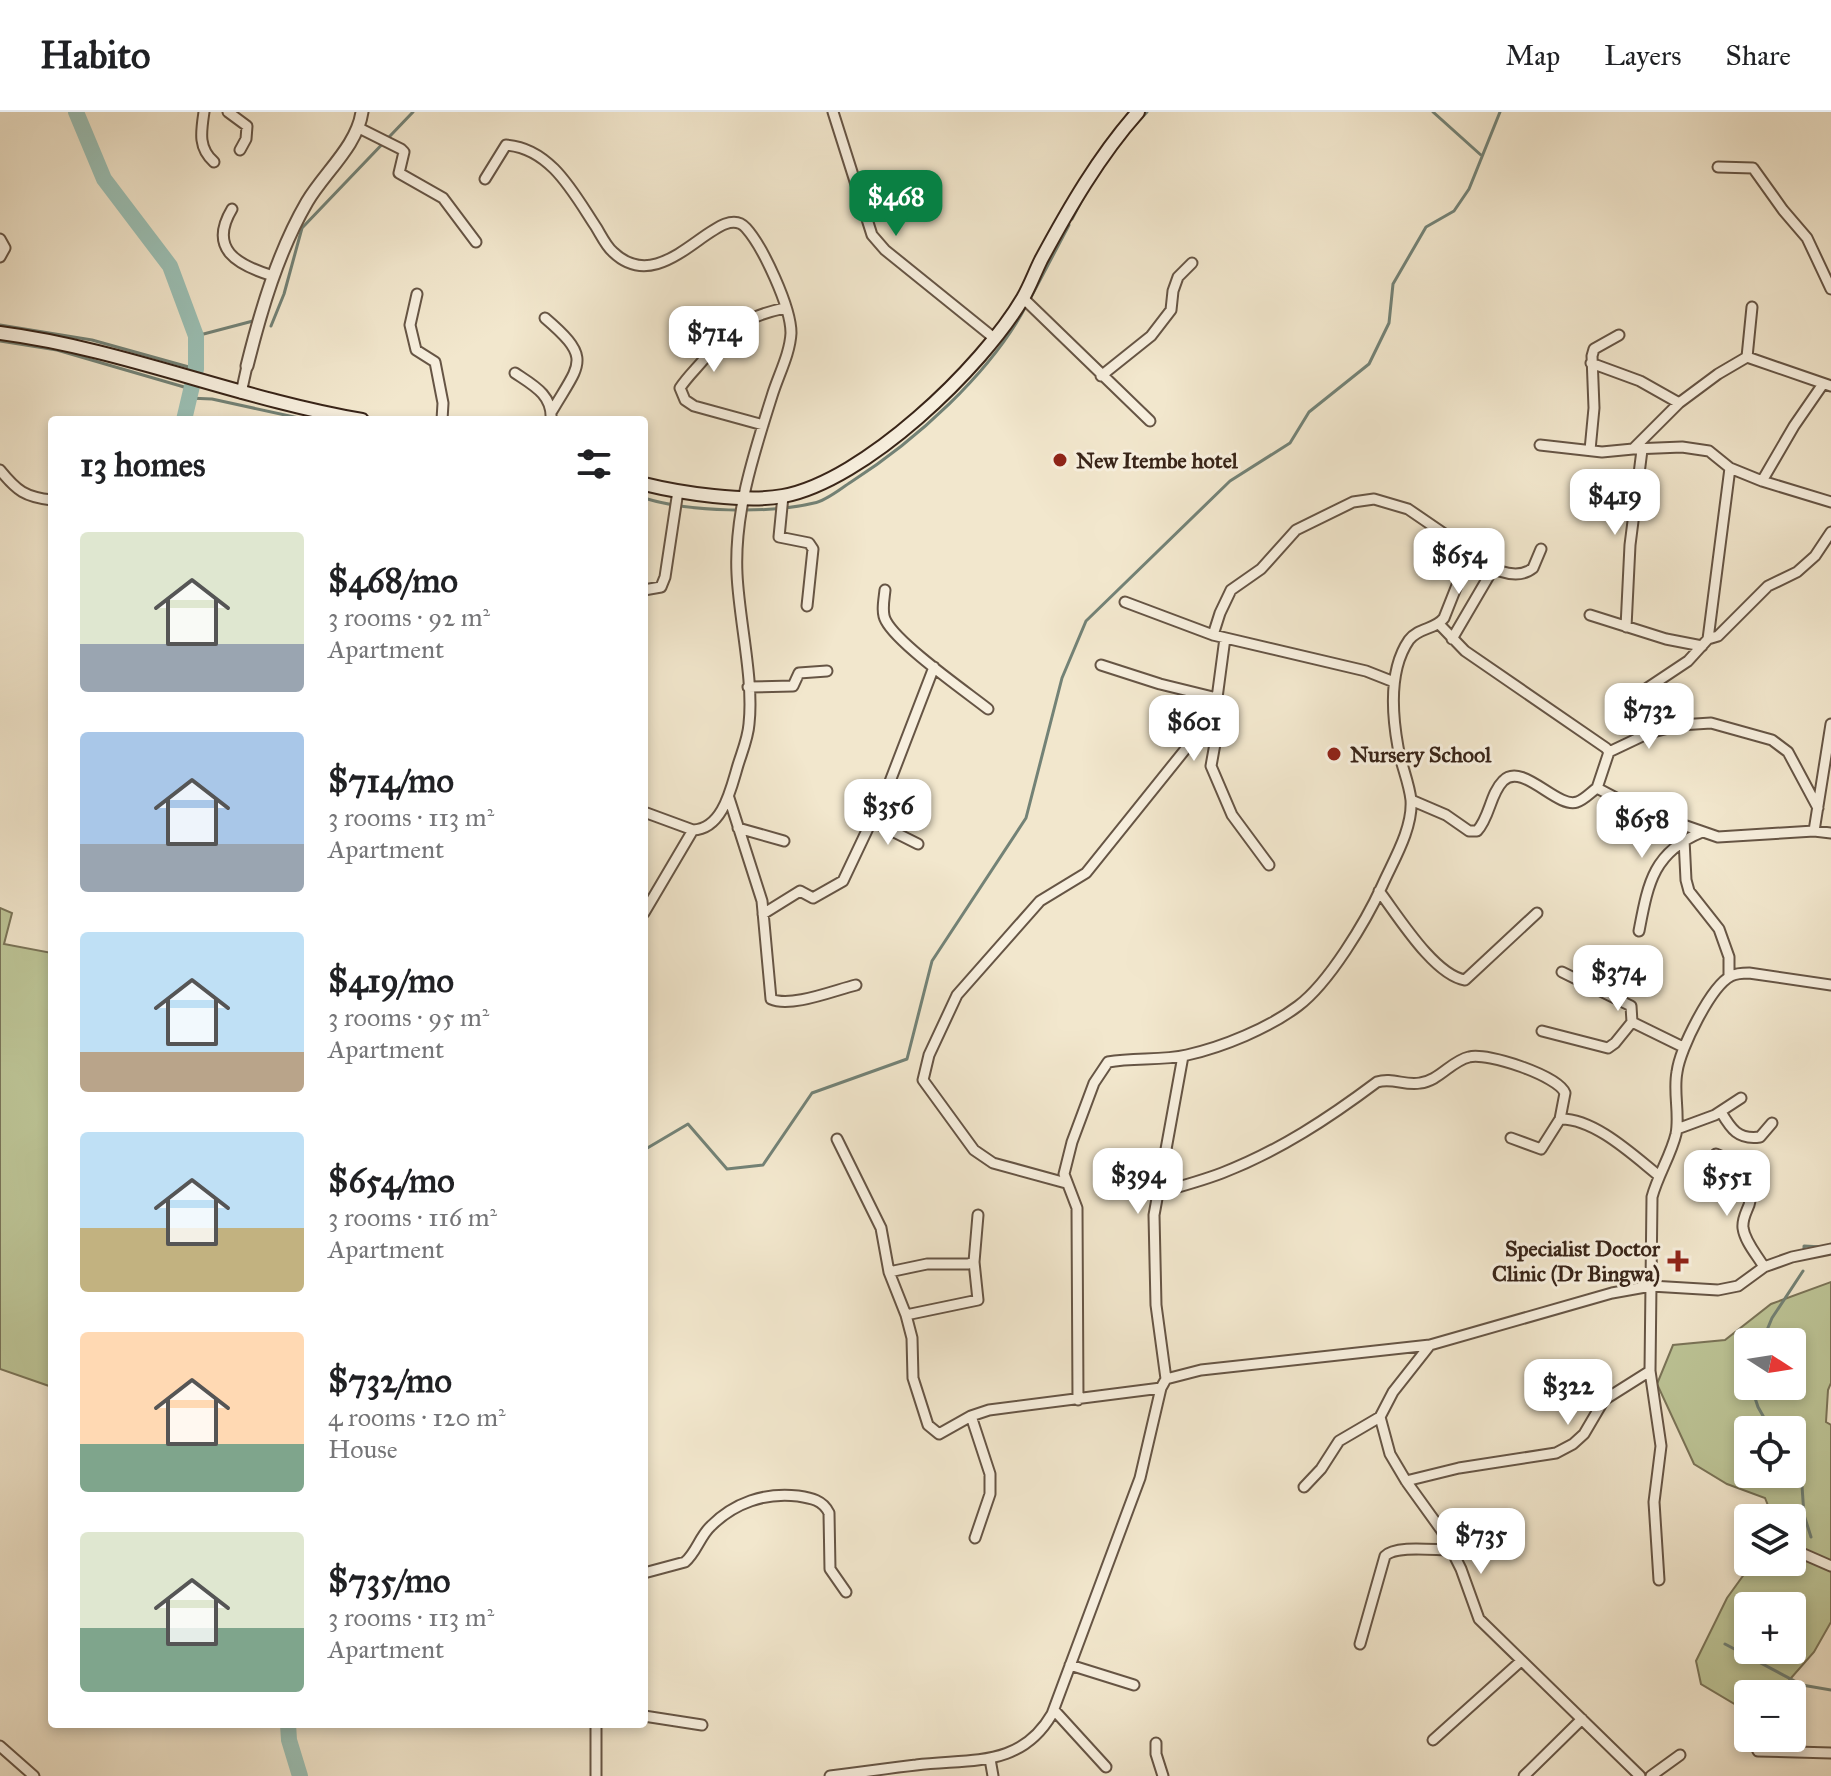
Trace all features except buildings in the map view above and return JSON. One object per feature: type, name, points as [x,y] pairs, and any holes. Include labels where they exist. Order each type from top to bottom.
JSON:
[{"type":"main road","points":[[648,485],[678,491],[783,496],[820,484],[894,437],[957,380],[994,338],[1023,298],[1083,185],[1138,112]]},
{"type":"main road","points":[[0,333],[48,339],[241,393],[344,416]]},
{"type":"street","points":[[204,112],[202,139],[205,154],[214,162]]},
{"type":"street","points":[[228,112],[247,126],[246,139],[240,150]]},
{"type":"street","points":[[241,393],[273,276],[290,235],[308,200],[359,128],[362,112]]},
{"type":"street","points":[[833,112],[872,235],[885,250],[994,338]]},
{"type":"street","points":[[359,128],[401,149],[404,157],[399,173],[443,198],[476,242]]},
{"type":"street","points":[[485,179],[506,145],[525,149],[542,158],[572,189],[612,252],[625,261],[640,265],[657,266],[730,221],[739,223],[747,229],[769,262],[791,331],[744,496],[739,529],[737,574],[749,725],[729,798],[710,823],[701,829],[693,830],[648,813]]},
{"type":"street","points":[[1718,167],[1753,168],[1807,238],[1831,289]]},
{"type":"street","points":[[232,209],[223,224],[222,238],[227,253],[258,272],[273,276]]},
{"type":"street","points":[[0,239],[5,248],[0,257]]},
{"type":"street","points":[[1101,376],[1151,336],[1171,310],[1178,277],[1192,263]]},
{"type":"street","points":[[417,294],[410,325],[416,350],[435,362],[443,403],[442,416]]},
{"type":"street","points":[[1023,298],[1150,421]]},
{"type":"street","points":[[1747,357],[1752,307]]},
{"type":"street","points":[[763,425],[694,406],[685,400],[680,388],[732,329],[760,313],[785,308]]},
{"type":"street","points":[[545,318],[565,335],[578,359],[575,374],[552,416]]},
{"type":"street","points":[[1590,450],[1594,408],[1591,363],[1594,349],[1619,335]]},
{"type":"street","points":[[1626,627],[1637,450],[1679,403],[1747,357],[1827,385],[1794,426],[1762,481]]},
{"type":"street","points":[[1591,363],[1640,381],[1679,403]]},
{"type":"street","points":[[515,373],[540,389],[552,416]]},
{"type":"street","points":[[1540,445],[1614,452],[1709,451],[1730,468],[1831,502]]},
{"type":"street","points":[[1705,643],[1730,468]]},
{"type":"street","points":[[0,470],[15,488],[32,497],[48,499]]},
{"type":"street","points":[[648,589],[661,587],[665,577],[678,491]]},
{"type":"street","points":[[783,496],[779,537],[809,543],[813,549],[807,606]]},
{"type":"street","points":[[1213,635],[1222,605],[1231,590],[1261,569],[1296,530],[1353,502],[1374,499],[1408,509],[1457,542],[1469,555],[1493,569],[1529,573],[1541,549]]},
{"type":"street","points":[[1625,703],[1688,661],[1768,586],[1797,572],[1815,556],[1831,532]]},
{"type":"street","points":[[1078,1400],[1078,1217],[1076,1200],[1064,1174],[1072,1142],[1100,1070],[1108,1062],[1183,1056],[1249,1033],[1299,1005],[1327,976],[1357,932],[1406,832],[1411,800],[1398,747],[1394,682],[1409,641],[1417,632],[1439,624],[1444,618],[1469,555]]},
{"type":"street","points":[[1452,639],[1493,569]]},
{"type":"street","points":[[885,590],[884,611],[888,625],[934,667],[988,709]]},
{"type":"street","points":[[1125,602],[1213,635],[1366,671],[1394,682]]},
{"type":"street","points":[[1590,615],[1626,627],[1705,643]]},
{"type":"street","points":[[1439,624],[1452,639],[1495,673],[1584,731],[1609,752]]},
{"type":"street","points":[[1225,638],[1217,698],[1218,727],[1211,757],[1215,779],[1232,815],[1269,865]]},
{"type":"street","points":[[1101,665],[1217,698]]},
{"type":"street","points":[[763,914],[800,891],[813,898],[843,881],[872,821],[934,667]]},
{"type":"street","points":[[748,687],[793,686],[799,673],[827,671]]},
{"type":"street","points":[[1411,800],[1446,815],[1469,831],[1477,831],[1484,823],[1503,781],[1510,777],[1522,778],[1567,802],[1576,803],[1597,788],[1609,752],[1649,733],[1690,723],[1711,723],[1772,740],[1788,752],[1818,808]]},
{"type":"street","points":[[1814,831],[1831,724]]},
{"type":"street","points":[[1066,1183],[993,1163],[974,1150],[923,1080],[929,1055],[957,995],[1003,942],[1040,901],[1086,873],[1188,746],[1218,727]]},
{"type":"street","points":[[1597,788],[1637,809],[1702,832],[1731,838],[1814,831],[1831,833]]},
{"type":"street","points":[[729,798],[760,889],[771,999],[793,1001],[856,985]]},
{"type":"street","points":[[872,821],[918,844]]},
{"type":"street","points":[[738,828],[784,841]]},
{"type":"street","points":[[648,906],[693,830]]},
{"type":"street","points":[[1639,931],[1655,870],[1684,839],[1702,832]]},
{"type":"street","points":[[1684,839],[1689,891],[1722,937],[1729,957],[1729,977]]},
{"type":"street","points":[[1379,891],[1428,953],[1448,973],[1465,980],[1537,913]]},
{"type":"street","points":[[1542,1031],[1608,1048],[1632,1022],[1634,1012],[1631,1006],[1562,972]]},
{"type":"street","points":[[1659,1580],[1654,1502],[1661,1446],[1650,1371],[1651,1218],[1658,1175],[1677,1129],[1676,1082],[1683,1047],[1709,1001],[1729,977],[1749,973],[1831,985]]},
{"type":"street","points":[[1632,1022],[1683,1047]]},
{"type":"street","points":[[830,1776],[990,1759],[1017,1750],[1035,1739],[1054,1710],[1140,1478],[1163,1384],[1156,1305],[1154,1215],[1183,1056]]},
{"type":"street","points":[[1157,1193],[1222,1173],[1287,1143],[1377,1082],[1423,1083],[1472,1056],[1507,1062],[1558,1083],[1565,1093],[1560,1119],[1541,1149],[1511,1138]]},
{"type":"street","points":[[1677,1129],[1721,1112],[1741,1098]]},
{"type":"street","points":[[1721,1112],[1731,1130],[1746,1137],[1760,1137],[1772,1123]]},
{"type":"street","points":[[1560,1119],[1587,1125],[1612,1139],[1658,1175]]},
{"type":"street","points":[[837,1139],[881,1228],[889,1272],[912,1338],[913,1378],[928,1425],[939,1434],[989,1410],[1078,1400],[1163,1384],[1201,1370],[1430,1345],[1612,1293],[1651,1286],[1718,1290],[1738,1286],[1764,1267],[1831,1249]]},
{"type":"street","points":[[1716,1154],[1735,1161],[1743,1168],[1750,1184],[1751,1201],[1742,1226],[1745,1237],[1764,1267]]},
{"type":"street","points":[[906,1315],[978,1300],[974,1262],[978,1215]]},
{"type":"street","points":[[889,1272],[927,1264],[974,1262]]},
{"type":"street","points":[[1304,1487],[1321,1469],[1339,1441],[1380,1417],[1393,1392],[1430,1345]]},
{"type":"street","points":[[1406,1481],[1459,1468],[1556,1453],[1584,1434],[1604,1400],[1650,1371]]},
{"type":"street","points":[[971,1416],[990,1474],[990,1494],[975,1538]]},
{"type":"street","points":[[1380,1417],[1390,1454],[1436,1521],[1461,1569],[1479,1619],[1635,1774]]},
{"type":"street","points":[[648,1572],[685,1562],[711,1526],[743,1503],[772,1495],[797,1496],[819,1500],[826,1507],[829,1513],[830,1569],[846,1592]]},
{"type":"street","points":[[1360,1644],[1385,1556],[1390,1550],[1450,1550]]},
{"type":"street","points":[[1806,1555],[1831,1566]]},
{"type":"street","points":[[1433,1740],[1521,1661]]},
{"type":"street","points":[[1070,1665],[1134,1685]]},
{"type":"street","points":[[1054,1710],[1106,1767]]},
{"type":"street","points":[[648,1717],[702,1725]]},
{"type":"street","points":[[1524,1776],[1582,1719]]},
{"type":"street","points":[[596,1728],[596,1776]]},
{"type":"street","points":[[1156,1743],[1163,1776]]},
{"type":"street","points":[[0,1746],[34,1776]]},
{"type":"street","points":[[1794,1752],[1831,1753]]},
{"type":"street","points":[[1651,1776],[1680,1755]]},
{"type":"street","points":[[990,1759],[993,1776]]},
{"type":"street","points":[[945,1762],[946,1776]]},
{"type":"green space","points":[[0,908],[12,913],[4,944],[48,952],[48,1386],[0,1369]]},
{"type":"green space","points":[[1831,1282],[1831,1383],[1826,1422],[1831,1425],[1831,1622],[1806,1661],[1806,1592],[1734,1592],[1734,1664],[1803,1664],[1789,1680],[1734,1680],[1734,1704],[1701,1684],[1696,1661],[1727,1598],[1743,1576],[1806,1576],[1806,1504],[1767,1504],[1765,1498],[1738,1488],[1806,1488],[1806,1416],[1734,1416],[1734,1487],[1694,1464],[1657,1384],[1673,1345],[1725,1340],[1734,1333],[1734,1400],[1806,1400],[1806,1328],[1740,1328],[1771,1304]]},
{"type":"waterway","points":[[76,112],[104,179],[170,266],[196,336],[196,369],[185,416]]},
{"type":"waterway","points":[[271,326],[284,294],[302,228],[413,112]]},
{"type":"waterway","points":[[1134,126],[1147,112]]},
{"type":"waterway","points":[[1433,112],[1482,156]]},
{"type":"waterway","points":[[648,1148],[688,1124],[727,1169],[763,1165],[812,1093],[907,1059],[932,961],[1026,818],[1062,678],[1086,621],[1230,481],[1290,443],[1309,412],[1369,364],[1389,323],[1393,284],[1426,227],[1454,211],[1469,189],[1500,112]]},
{"type":"waterway","points":[[1072,219],[1083,198]]},
{"type":"waterway","points":[[1030,299],[1069,225]]},
{"type":"waterway","points":[[648,499],[729,510],[796,507],[823,500],[900,447],[949,404],[992,356],[1026,306]]},
{"type":"waterway","points":[[196,336],[253,321]]},
{"type":"waterway","points":[[0,325],[92,340],[196,369]]},
{"type":"waterway","points":[[0,341],[57,350],[191,389]]},
{"type":"waterway","points":[[188,398],[212,399],[290,416]]},
{"type":"waterway","points":[[1804,1252],[1804,1246],[1823,1247]]},
{"type":"waterway","points":[[1768,1328],[1803,1271]]},
{"type":"waterway","points":[[1756,1400],[1763,1416]]},
{"type":"waterway","points":[[1802,1488],[1804,1515],[1811,1537]]},
{"type":"waterway","points":[[1725,1644],[1802,1685],[1831,1690]]},
{"type":"waterway","points":[[288,1728],[300,1776]]},
{"type":"place","name":"New Itembe hotel","points":[[1060,460]]},
{"type":"place","name":"Nursery School","points":[[1334,754]]},
{"type":"place","name":"Specialist Doctor Clinic (Dr Bingwa)","points":[[1678,1261]]}]
